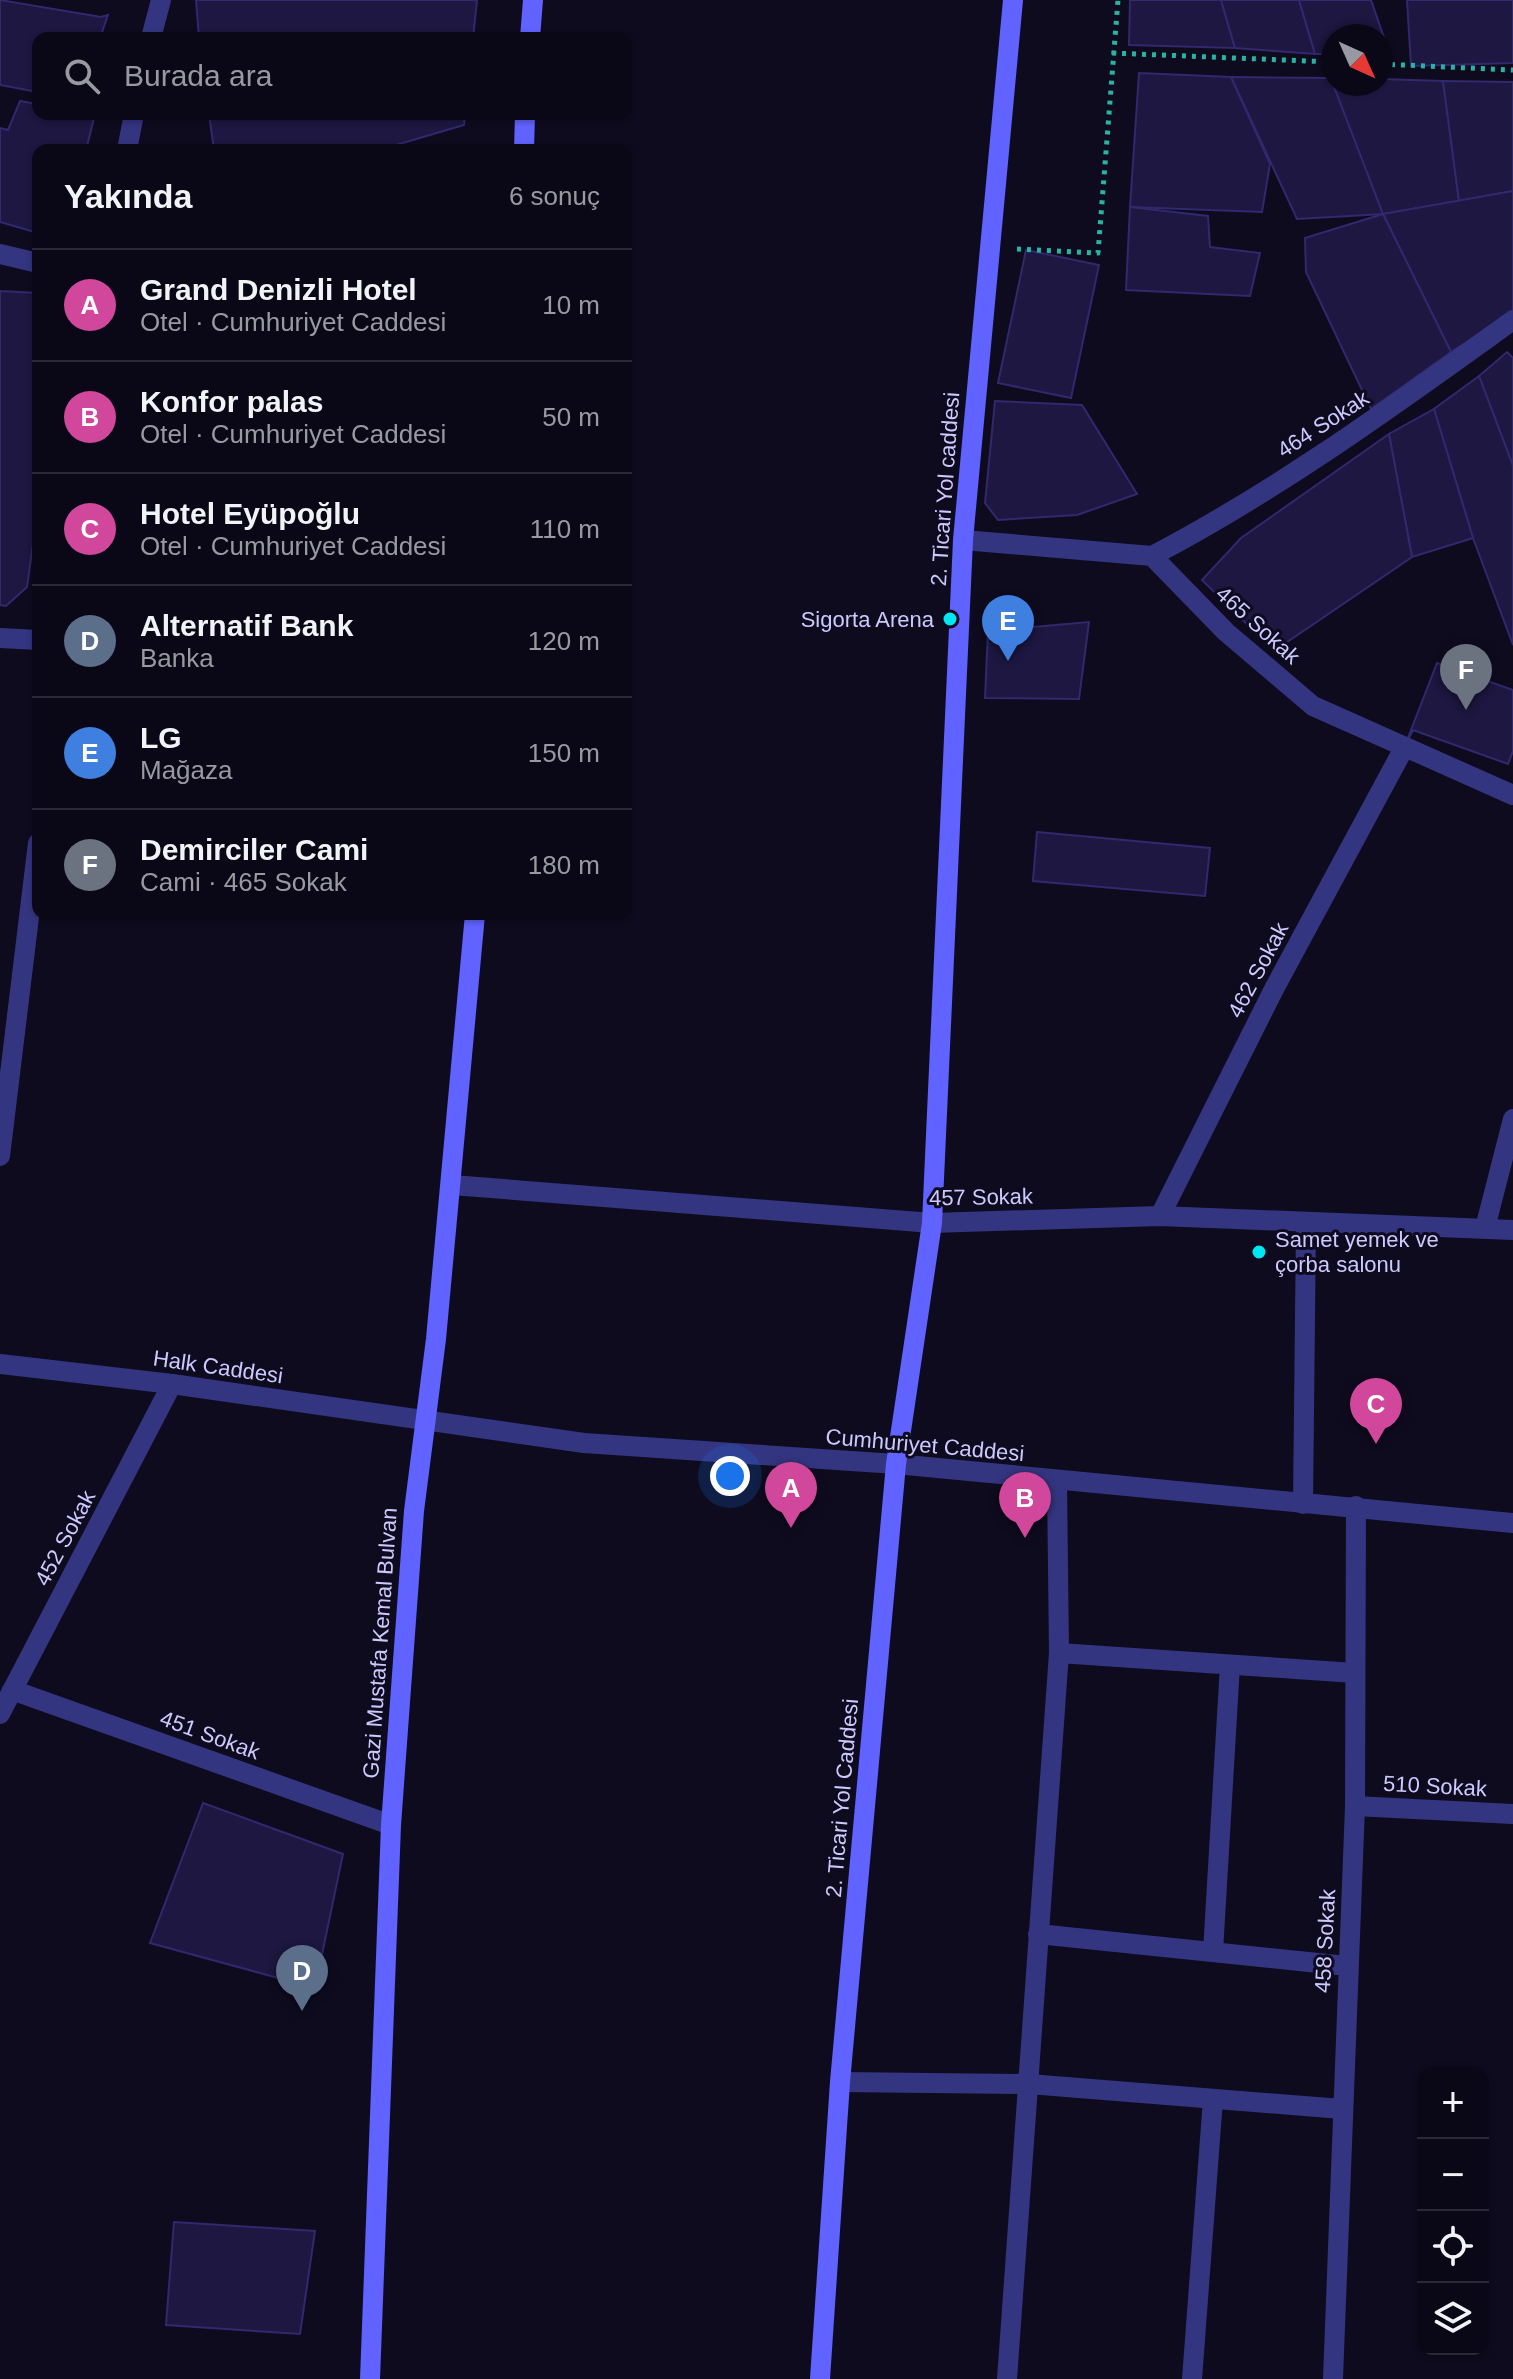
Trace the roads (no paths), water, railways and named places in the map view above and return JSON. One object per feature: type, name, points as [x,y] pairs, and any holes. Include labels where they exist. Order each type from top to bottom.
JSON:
[{"type":"main road","points":[[530,32],[533,0]]},
{"type":"main road","name":"2. Ticari Yol caddesi","points":[[932,1223],[963,540],[1013,0]]},
{"type":"main road","points":[[524,144],[525,120]]},
{"type":"main road","name":"Gazi Mustafa Kemal Bulvan","points":[[370,2379],[391,1825],[414,1511],[428,1421],[474,920]]},
{"type":"main road","name":"2. Ticari Yol Caddesi","points":[[820,2379],[840,2082],[896,1464],[932,1223]]},
{"type":"street","points":[[153,32],[161,0]]},
{"type":"street","points":[[128,144],[133,120]]},
{"type":"street","points":[[0,254],[32,262]]},
{"type":"street","name":"464 Sokak","points":[[1152,556],[1198,532],[1353,435],[1513,320]]},
{"type":"street","points":[[963,540],[1152,556]]},
{"type":"street","name":"465 Sokak","points":[[1152,556],[1226,632],[1313,706],[1513,795]]},
{"type":"street","points":[[0,638],[32,640]]},
{"type":"street","name":"462 Sokak","points":[[1160,1216],[1274,989],[1404,748]]},
{"type":"street","points":[[0,1156],[32,892]]},
{"type":"street","points":[[1485,1228],[1513,1119]]},
{"type":"street","name":"457 Sokak","points":[[452,1185],[932,1223],[1160,1216],[1513,1230]]},
{"type":"street","points":[[1303,1504],[1306,1223]]},
{"type":"street","name":"Halk Caddesi","points":[[0,1364],[172,1384],[428,1421]]},
{"type":"street","name":"452 Sokak","points":[[0,1714],[172,1384]]},
{"type":"street","name":"Cumhuriyet Caddesi","points":[[428,1421],[584,1443],[896,1464],[1057,1482],[1356,1506],[1513,1523]]},
{"type":"street","points":[[1007,2379],[1059,1653],[1057,1482]]},
{"type":"street","name":"458 Sokak","points":[[1333,2379],[1355,1806],[1356,1506]]},
{"type":"street","points":[[1059,1653],[1355,1673]]},
{"type":"street","points":[[1213,1952],[1230,1665]]},
{"type":"street","name":"451 Sokak","points":[[12,1690],[391,1825]]},
{"type":"street","name":"510 Sokak","points":[[1355,1806],[1513,1814]]},
{"type":"street","points":[[1038,1934],[1347,1966]]},
{"type":"street","points":[[840,2082],[1029,2084],[1342,2109]]},
{"type":"street","points":[[1192,2379],[1213,2099]]},
{"type":"place","name":"Sigorta Arena","points":[[950,619]]},
{"type":"place","name":"LG","points":[[1008,661]]},
{"type":"place","name":"Demirciler Cami","points":[[1466,710]]},
{"type":"place","name":"Samet yemek ve çorba salonu","points":[[1259,1252]]},
{"type":"place","name":"Hotel Eyüpoğlu","points":[[1376,1444]]},
{"type":"place","name":"Grand Denizli Hotel","points":[[791,1528]]},
{"type":"place","name":"Konfor palas","points":[[1025,1538]]},
{"type":"place","name":"Alternatif Bank","points":[[302,2011]]}]
